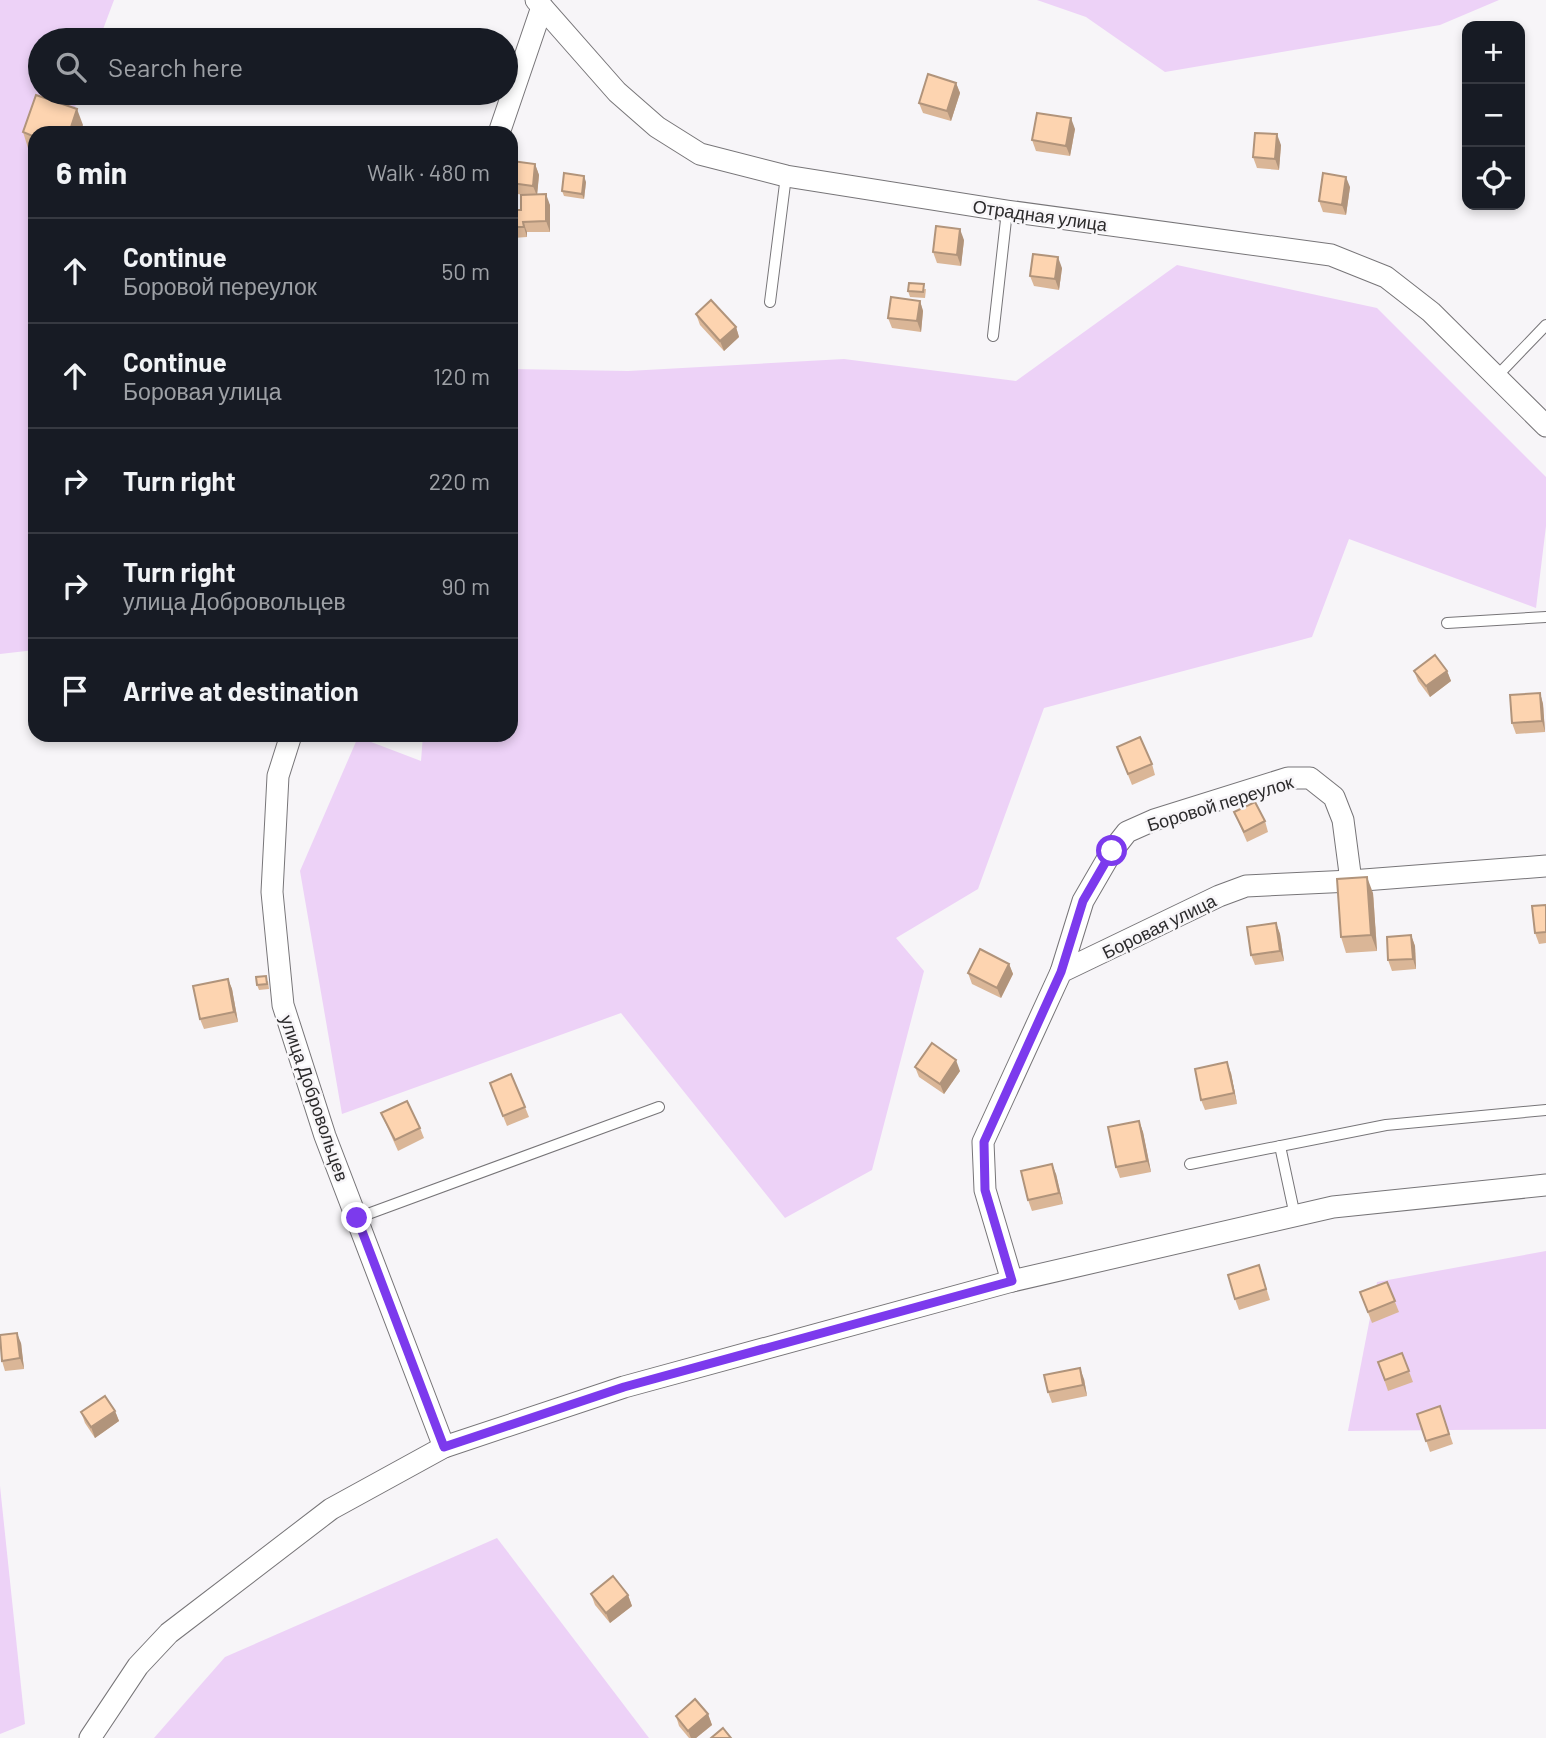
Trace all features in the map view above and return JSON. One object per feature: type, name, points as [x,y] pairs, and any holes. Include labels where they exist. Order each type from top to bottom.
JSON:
[{"type":"street","points":[[518,72],[539,4]]},
{"type":"street","name":"Отрадная улица","points":[[539,4],[617,92],[657,127],[701,154],[786,176],[1007,211],[1331,255],[1385,277],[1431,312],[1546,426]]},
{"type":"street","points":[[501,126],[508,105]]},
{"type":"street","name":"улица Добровольцев","points":[[289,742],[278,776],[272,892],[283,1005],[325,1136],[444,1447]]},
{"type":"street","name":"Боровой переулок","points":[[1061,972],[1083,901],[1112,851],[1127,832],[1178,812],[1289,778],[1310,778],[1334,797],[1343,820],[1351,881]]},
{"type":"street","name":"Боровая улица","points":[[1061,972],[1219,896],[1246,886],[1546,866]]},
{"type":"street","points":[[1012,1281],[985,1190],[984,1142],[1061,972]]},
{"type":"street","points":[[90,1738],[138,1666],[169,1633],[331,1509],[444,1447],[624,1387],[1012,1281],[1333,1207],[1546,1185]]},
{"type":"lane","points":[[770,302],[786,176]]},
{"type":"lane","points":[[993,336],[1007,211]]},
{"type":"lane","points":[[1497,376],[1546,325]]},
{"type":"lane","points":[[1447,623],[1546,617]]},
{"type":"lane","points":[[357,1218],[659,1107]]},
{"type":"lane","points":[[1190,1164],[1386,1125],[1546,1110]]},
{"type":"lane","points":[[1280,1146],[1295,1216]]},
{"type":"shaded area","points":[[0,0],[114,0],[104,28],[28,28],[28,105],[76,105],[68,126],[28,126],[28,651],[0,654]]},
{"type":"shaded area","points":[[1037,0],[1499,0],[1440,25],[1165,72],[1086,17]]},
{"type":"shaded area","points":[[1177,265],[1377,308],[1546,477],[1546,526],[1536,608],[1349,539],[1312,637],[1044,708],[978,889],[896,938],[924,971],[872,1170],[785,1218],[621,1013],[342,1114],[300,871],[356,742],[371,742],[421,761],[422,742],[518,742],[518,369],[628,371],[844,359],[1016,381]]},
{"type":"shaded area","points":[[1546,1251],[1546,1429],[1348,1431],[1377,1282]]},
{"type":"shaded area","points":[[0,1486],[25,1724],[0,1734]]},
{"type":"shaded area","points":[[497,1538],[649,1738],[154,1738],[225,1657]]},
{"type":"building","points":[[928,74],[956,83],[947,111],[919,103]]},
{"type":"building","points":[[32,105],[65,105],[77,109],[71,126],[28,126],[28,134],[23,132]]},
{"type":"building","points":[[1037,113],[1071,118],[1066,146],[1032,140]]},
{"type":"building","points":[[1255,133],[1277,134],[1275,159],[1253,157]]},
{"type":"building","points":[[518,162],[535,164],[533,186],[518,184]]},
{"type":"building","points":[[564,173],[584,176],[582,194],[562,191]]},
{"type":"building","points":[[1323,173],[1346,177],[1342,205],[1319,201]]},
{"type":"building","points":[[546,194],[546,221],[523,222],[524,227],[518,227],[521,195]]},
{"type":"building","points":[[936,226],[960,229],[957,255],[933,252]]},
{"type":"building","points":[[1033,254],[1058,257],[1055,279],[1030,276]]},
{"type":"building","points":[[909,283],[924,284],[923,292],[908,291]]},
{"type":"building","points":[[891,297],[920,301],[917,321],[888,318]]},
{"type":"building","points":[[711,300],[736,327],[720,341],[696,314]]},
{"type":"building","points":[[1435,655],[1447,671],[1426,686],[1414,671]]},
{"type":"building","points":[[1540,693],[1542,721],[1512,723],[1510,695]]},
{"type":"building","points":[[1140,737],[1152,764],[1128,774],[1117,747]]},
{"type":"building","points":[[1255,802],[1265,821],[1244,832],[1234,812]]},
{"type":"building","points":[[1367,877],[1371,935],[1341,937],[1337,879]]},
{"type":"building","points":[[1546,905],[1546,932],[1535,933],[1532,906]]},
{"type":"building","points":[[1276,923],[1280,951],[1251,955],[1247,927]]},
{"type":"building","points":[[1411,935],[1413,959],[1388,960],[1387,937]]},
{"type":"building","points":[[980,949],[1009,964],[997,988],[968,973]]},
{"type":"building","points":[[266,976],[267,984],[257,985],[256,977]]},
{"type":"building","points":[[228,979],[234,1012],[200,1019],[193,986]]},
{"type":"building","points":[[932,1043],[956,1060],[940,1084],[915,1067]]},
{"type":"building","points":[[1227,1062],[1234,1093],[1201,1100],[1195,1069]]},
{"type":"building","points":[[511,1074],[525,1107],[503,1116],[490,1083]]},
{"type":"building","points":[[407,1101],[420,1128],[395,1140],[381,1113]]},
{"type":"building","points":[[1139,1121],[1147,1161],[1116,1167],[1108,1127]]},
{"type":"building","points":[[1052,1164],[1059,1193],[1028,1200],[1021,1171]]},
{"type":"building","points":[[1259,1265],[1266,1289],[1235,1299],[1228,1275]]},
{"type":"building","points":[[1387,1282],[1395,1301],[1368,1312],[1360,1292]]},
{"type":"building","points":[[17,1333],[20,1358],[2,1361],[0,1335]]},
{"type":"building","points":[[1402,1353],[1409,1371],[1385,1380],[1378,1362]]},
{"type":"building","points":[[1080,1368],[1083,1385],[1048,1392],[1044,1375]]},
{"type":"building","points":[[105,1396],[115,1411],[91,1427],[81,1412]]},
{"type":"building","points":[[1440,1406],[1449,1434],[1426,1441],[1417,1414]]},
{"type":"building","points":[[613,1576],[628,1595],[606,1613],[591,1594]]},
{"type":"building","points":[[695,1699],[708,1714],[688,1731],[676,1716]]},
{"type":"building","points":[[723,1728],[731,1738],[711,1738]]},
{"type":"route","points":[[357,1218],[444,1447],[624,1387],[1012,1281],[985,1190],[984,1142],[1061,972],[1083,901],[1112,851]]}]
